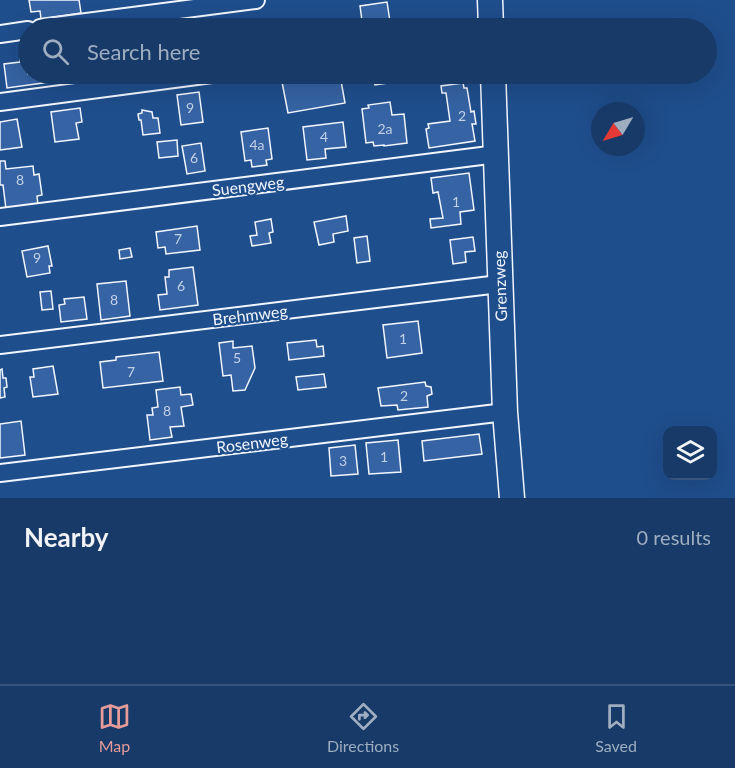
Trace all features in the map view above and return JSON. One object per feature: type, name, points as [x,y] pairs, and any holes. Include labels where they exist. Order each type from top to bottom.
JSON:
[{"type":"street","points":[[117,18],[256,0]]},
{"type":"street","points":[[490,0],[491,18]]},
{"type":"street","points":[[0,34],[18,31]]},
{"type":"street","points":[[0,102],[136,84]]},
{"type":"street","name":"Grenzweg","points":[[494,84],[499,284],[512,498]]},
{"type":"street","name":"Suengweg","points":[[0,217],[497,154]]},
{"type":"street","name":"Brehmweg","points":[[0,345],[499,284]]},
{"type":"street","name":"Rosenweg","points":[[0,473],[505,412]]},
{"type":"building","points":[[29,0],[79,0],[81,13],[41,18],[40,11],[31,12]]},
{"type":"building","points":[[387,2],[389,18],[362,18],[360,6]]},
{"type":"building","points":[[18,62],[18,84],[36,84],[7,88],[4,64]]},
{"type":"building","points":[[282,84],[342,84],[345,103],[288,113]]},
{"type":"building","points":[[463,84],[464,88],[467,88],[471,112],[474,111],[476,124],[472,124],[475,141],[429,148],[426,129],[429,128],[428,124],[450,121],[446,93],[442,93],[441,86]]},
{"type":"building","points":[[199,92],[203,122],[181,125],[177,95]]},
{"type":"building","points":[[390,102],[392,115],[404,114],[407,143],[374,146],[373,142],[366,143],[362,109],[369,108],[368,105]]},
{"type":"building","points":[[80,108],[82,122],[76,123],[79,139],[55,142],[51,112]]},
{"type":"building","points":[[142,110],[152,112],[153,118],[158,118],[160,133],[143,135],[138,114],[142,113]]},
{"type":"building","points":[[17,119],[22,147],[0,150],[0,122]]},
{"type":"building","points":[[343,122],[346,147],[325,149],[326,158],[307,160],[303,127]]},
{"type":"building","points":[[268,128],[272,159],[266,160],[267,165],[252,167],[251,160],[245,161],[241,132]]},
{"type":"building","points":[[177,140],[178,156],[159,158],[157,142]]},
{"type":"building","points":[[201,143],[205,171],[187,174],[182,146]]},
{"type":"building","points":[[0,161],[5,161],[6,169],[33,166],[34,175],[39,174],[42,195],[37,196],[38,205],[6,209],[3,185],[0,185]]},
{"type":"building","points":[[469,173],[474,210],[460,212],[461,224],[431,228],[430,219],[443,218],[438,192],[433,193],[431,178]]},
{"type":"building","points":[[346,216],[348,231],[333,234],[334,242],[319,245],[314,222]]},
{"type":"building","points":[[271,219],[273,232],[269,233],[271,243],[252,246],[250,236],[257,235],[255,222]]},
{"type":"building","points":[[197,226],[200,250],[166,254],[165,247],[158,248],[156,232]]},
{"type":"building","points":[[367,236],[370,261],[357,263],[354,238]]},
{"type":"building","points":[[473,237],[475,251],[465,252],[466,262],[453,264],[450,240]]},
{"type":"building","points":[[48,246],[52,266],[49,266],[50,273],[27,277],[22,251]]},
{"type":"building","points":[[130,248],[132,257],[120,259],[119,250]]},
{"type":"building","points":[[193,267],[198,305],[160,310],[158,295],[167,294],[165,277],[169,277],[169,270]]},
{"type":"building","points":[[126,281],[130,316],[101,320],[97,284]]},
{"type":"building","points":[[51,291],[53,309],[42,310],[40,292]]},
{"type":"building","points":[[84,297],[87,319],[61,322],[59,305],[65,304],[64,299]]},
{"type":"building","points":[[418,321],[422,353],[387,358],[383,325]]},
{"type":"building","points":[[316,340],[317,347],[323,346],[324,356],[289,360],[287,343]]},
{"type":"building","points":[[233,341],[233,348],[252,346],[255,368],[245,390],[233,391],[231,375],[223,376],[219,343]]},
{"type":"building","points":[[159,352],[163,381],[103,388],[100,362],[116,360],[116,357]]},
{"type":"building","points":[[53,366],[58,394],[33,397],[30,377],[34,377],[33,369]]},
{"type":"building","points":[[2,369],[7,387],[4,388],[5,397],[0,398],[0,370]]},
{"type":"building","points":[[324,374],[326,387],[298,390],[296,377]]},
{"type":"building","points":[[425,382],[426,386],[431,387],[432,394],[427,396],[428,407],[398,410],[397,405],[381,406],[378,388]]},
{"type":"building","points":[[180,387],[181,395],[191,394],[193,405],[181,407],[184,426],[170,427],[172,437],[150,440],[147,415],[153,415],[152,408],[158,407],[156,390]]},
{"type":"building","points":[[21,421],[25,455],[0,458],[0,424]]},
{"type":"building","points":[[479,434],[482,454],[424,461],[422,441]]},
{"type":"building","points":[[398,440],[401,472],[369,474],[366,443]]},
{"type":"building","points":[[355,445],[358,474],[331,476],[329,448]]}]
